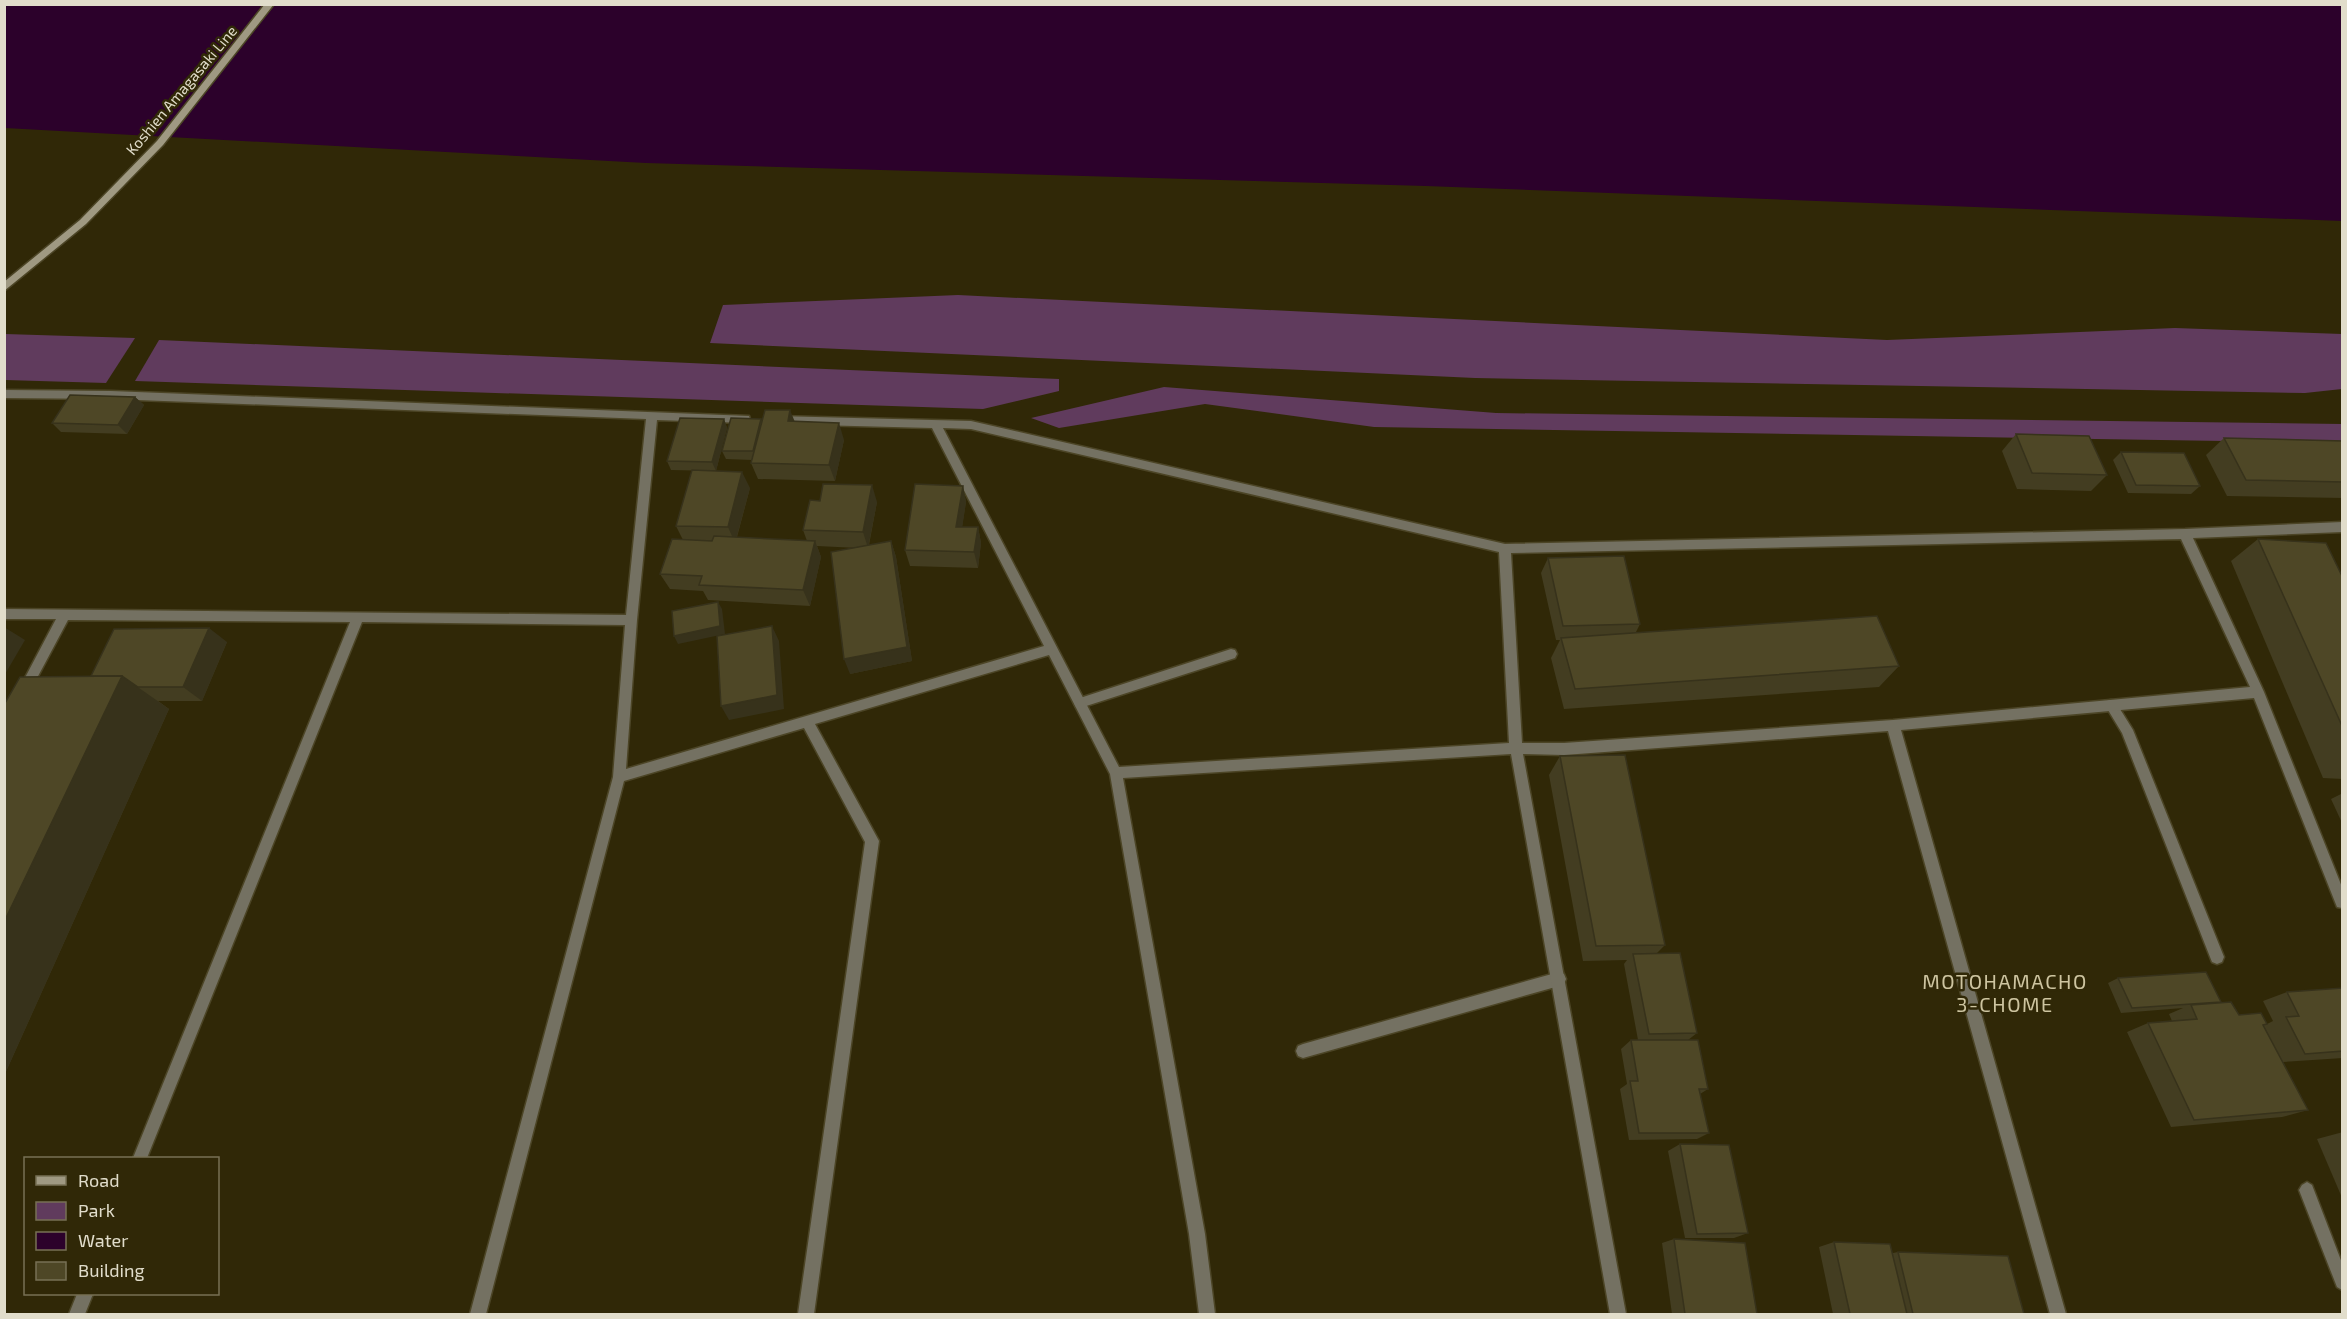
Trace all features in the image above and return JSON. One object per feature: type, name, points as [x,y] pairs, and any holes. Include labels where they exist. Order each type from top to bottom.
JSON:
[{"type":"main road","name":"Koshien Amagasaki Line","points":[[4,288],[83,222],[160,143],[270,4]]},
{"type":"street","points":[[4,394],[111,395],[758,419]]},
{"type":"street","points":[[478,1314],[619,777],[631,620],[652,416]]},
{"type":"street","points":[[770,419],[971,425],[1505,549],[2185,534],[2343,527]]},
{"type":"street","points":[[935,424],[1116,773],[1197,1234],[1207,1314]]},
{"type":"street","points":[[2185,534],[2258,692],[2343,902]]},
{"type":"street","points":[[1505,549],[1516,748],[1618,1314]]},
{"type":"street","points":[[4,614],[631,620]]},
{"type":"street","points":[[15,707],[64,615]]},
{"type":"street","points":[[140,1157],[358,617]]},
{"type":"street","points":[[619,777],[1052,649]]},
{"type":"street","points":[[1080,703],[1231,654]]},
{"type":"street","points":[[1116,773],[1516,748],[1564,749],[1893,725],[2258,692]]},
{"type":"street","points":[[2111,705],[2127,730],[2217,957]]},
{"type":"street","points":[[806,1314],[872,841],[807,721]]},
{"type":"street","points":[[1893,725],[2058,1314]]},
{"type":"street","points":[[1303,1051],[1559,979]]},
{"type":"street","points":[[2307,1190],[2343,1282]]},
{"type":"street","points":[[77,1314],[85,1295]]},
{"type":"green space","points":[[958,295],[1887,340],[2175,328],[2342,334],[2342,389],[2305,393],[1475,378],[710,343],[723,305]]},
{"type":"green space","points":[[5,334],[135,338],[106,383],[5,380]]},
{"type":"green space","points":[[159,340],[1059,379],[1059,391],[983,409],[135,381]]},
{"type":"green space","points":[[1164,387],[1496,413],[2342,424],[2342,443],[1374,427],[1205,404],[1059,428],[1031,418]]},
{"type":"water","points":[[4,5],[2342,5],[2342,221],[1426,186],[646,163],[5,128]]},
{"type":"building","points":[[70,395],[135,397],[118,425],[52,423]]},
{"type":"building","points":[[765,410],[790,410],[788,421],[839,423],[829,465],[751,463]]},
{"type":"building","points":[[680,418],[724,419],[712,462],[667,461]]},
{"type":"building","points":[[731,418],[761,419],[753,451],[722,451]]},
{"type":"building","points":[[2016,434],[2089,436],[2107,475],[2032,473]]},
{"type":"building","points":[[2224,438],[2343,441],[2343,482],[2246,480]]},
{"type":"building","points":[[2121,452],[2184,453],[2200,486],[2136,485]]},
{"type":"building","points":[[692,470],[742,472],[728,527],[676,526]]},
{"type":"building","points":[[823,484],[872,485],[863,532],[803,530],[810,500],[820,501]]},
{"type":"building","points":[[915,484],[963,486],[956,527],[978,527],[974,552],[905,550]]},
{"type":"building","points":[[714,536],[815,541],[803,590],[699,585],[702,576],[660,574],[672,539],[712,541]]},
{"type":"building","points":[[2258,539],[2326,543],[2343,578],[2343,728]]},
{"type":"building","points":[[891,541],[907,647],[844,659],[831,552]]},
{"type":"building","points":[[1624,556],[1640,624],[1563,626],[1548,558]]},
{"type":"building","points":[[718,602],[720,626],[674,636],[672,611]]},
{"type":"building","points":[[1877,616],[1899,666],[1575,689],[1561,638]]},
{"type":"building","points":[[772,626],[777,695],[721,706],[717,636]]},
{"type":"building","points":[[209,628],[183,687],[138,687],[122,676],[91,676],[114,629]]},
{"type":"building","points":[[122,676],[4,922],[4,705],[20,677]]},
{"type":"building","points":[[1625,755],[1665,945],[1596,946],[1560,756]]},
{"type":"building","points":[[1680,953],[1697,1033],[1649,1034],[1633,954]]},
{"type":"building","points":[[2206,972],[2221,1002],[2132,1008],[2118,978]]},
{"type":"building","points":[[2343,988],[2343,1051],[2305,1054],[2286,1017],[2299,1016],[2287,992]]},
{"type":"building","points":[[2231,1002],[2239,1015],[2261,1013],[2267,1024],[2263,1025],[2308,1110],[2194,1120],[2148,1023],[2197,1019],[2191,1005]]},
{"type":"building","points":[[1631,1040],[1698,1040],[1708,1089],[1699,1089],[1709,1133],[1639,1133],[1630,1081],[1638,1081]]},
{"type":"building","points":[[1680,1144],[1729,1145],[1748,1233],[1697,1234]]},
{"type":"building","points":[[1674,1239],[1745,1243],[1757,1314],[1685,1314]]},
{"type":"building","points":[[1834,1242],[1890,1244],[1907,1314],[1850,1314]]},
{"type":"building","points":[[1898,1252],[2008,1256],[2024,1314],[1913,1314]]},
{"type":"district","name":"MOTOHAMACHO 3-CHOME","points":[[2005,992]]}]
